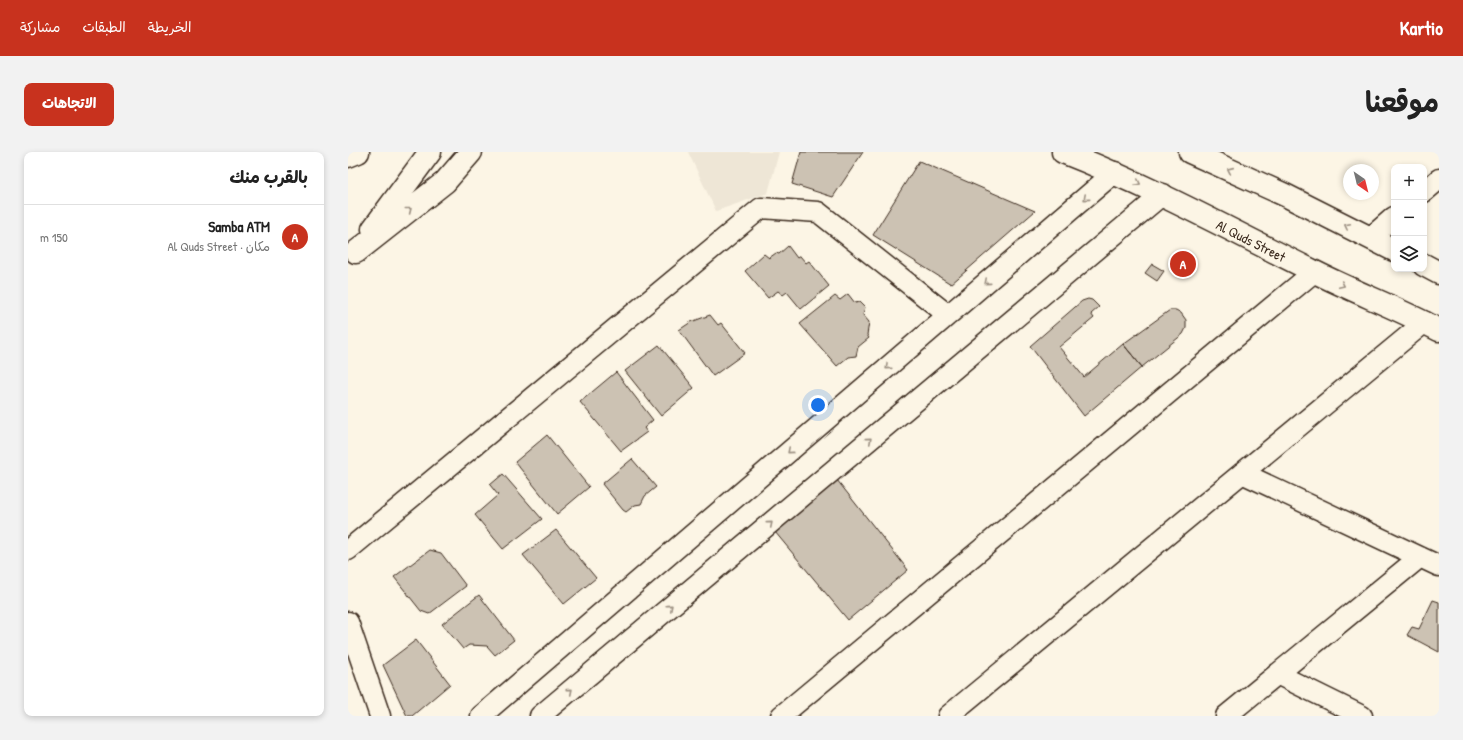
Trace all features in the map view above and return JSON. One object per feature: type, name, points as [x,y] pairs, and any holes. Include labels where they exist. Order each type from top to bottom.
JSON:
[{"type":"main road","points":[[348,156],[358,152]]},
{"type":"main road","points":[[352,257],[430,152]]},
{"type":"main road","points":[[352,257],[445,182],[471,152]]},
{"type":"main road","name":"Al Quds Street","points":[[1063,152],[1115,172],[1163,194],[1314,272],[1432,326]]},
{"type":"main road","points":[[1190,152],[1285,195],[1391,248]]},
{"type":"main road","points":[[1427,267],[1439,273]]},
{"type":"street","points":[[481,716],[1115,172]]},
{"type":"street","points":[[1427,189],[1439,179]]},
{"type":"street","points":[[540,716],[1163,194]]},
{"type":"street","points":[[348,550],[761,208],[818,212],[948,315]]},
{"type":"street","points":[[1370,238],[1391,220]]},
{"type":"street","points":[[781,716],[1314,272]]},
{"type":"street","points":[[948,716],[1242,473],[1432,326]]},
{"type":"street","points":[[1242,473],[1439,566]]},
{"type":"street","points":[[1226,716],[1420,557]]},
{"type":"street","points":[[348,622],[380,716]]},
{"type":"street","points":[[1277,674],[1362,716]]},
{"type":"shaded area","points":[[688,152],[779,152],[768,193],[716,211]]},
{"type":"building","points":[[801,152],[863,152],[833,197],[792,184]]},
{"type":"building","points":[[919,161],[1035,211],[951,284],[873,235]]},
{"type":"building","points":[[788,246],[797,258],[800,256],[806,263],[809,261],[829,286],[801,309],[787,292],[783,295],[778,291],[768,298],[745,271],[764,254],[769,258],[776,253],[779,254]]},
{"type":"building","points":[[1182,258],[1191,263],[1188,270],[1183,271],[1176,266],[1177,261]]},
{"type":"building","points":[[1152,264],[1164,271],[1157,281],[1145,273]]},
{"type":"building","points":[[848,294],[855,303],[860,302],[865,307],[863,315],[869,322],[867,335],[869,338],[858,347],[856,356],[848,357],[837,366],[800,324],[835,296],[840,300]]},
{"type":"building","points":[[1088,299],[1092,300],[1099,307],[1091,314],[1094,318],[1059,347],[1084,377],[1123,344],[1142,367],[1084,416],[1030,346],[1082,301]]},
{"type":"building","points":[[1170,310],[1176,310],[1181,313],[1186,320],[1186,328],[1183,334],[1142,367],[1123,344]]},
{"type":"building","points":[[710,315],[718,325],[721,323],[745,353],[713,376],[679,330],[691,322]]},
{"type":"building","points":[[659,345],[694,388],[661,416],[625,371]]},
{"type":"building","points":[[616,372],[653,420],[644,428],[647,432],[621,451],[580,402]]},
{"type":"building","points":[[547,435],[589,487],[557,514],[515,462]]},
{"type":"building","points":[[632,459],[656,487],[645,496],[641,504],[635,505],[626,512],[602,484]]},
{"type":"building","points":[[503,474],[542,519],[503,549],[475,515],[498,495],[490,485]]},
{"type":"building","points":[[837,480],[908,570],[848,620],[775,532]]},
{"type":"building","points":[[556,530],[596,578],[564,604],[523,555]]},
{"type":"building","points":[[430,550],[441,553],[466,586],[429,614],[421,611],[394,577]]},
{"type":"building","points":[[479,595],[514,640],[495,655],[487,646],[469,645],[463,649],[442,624]]},
{"type":"building","points":[[1433,600],[1439,602],[1439,652],[1407,635],[1412,627],[1419,629]]},
{"type":"building","points":[[416,640],[450,684],[412,716],[407,716],[383,665]]},
{"type":"place","name":"Samba ATM","points":[[1183,264]]}]
